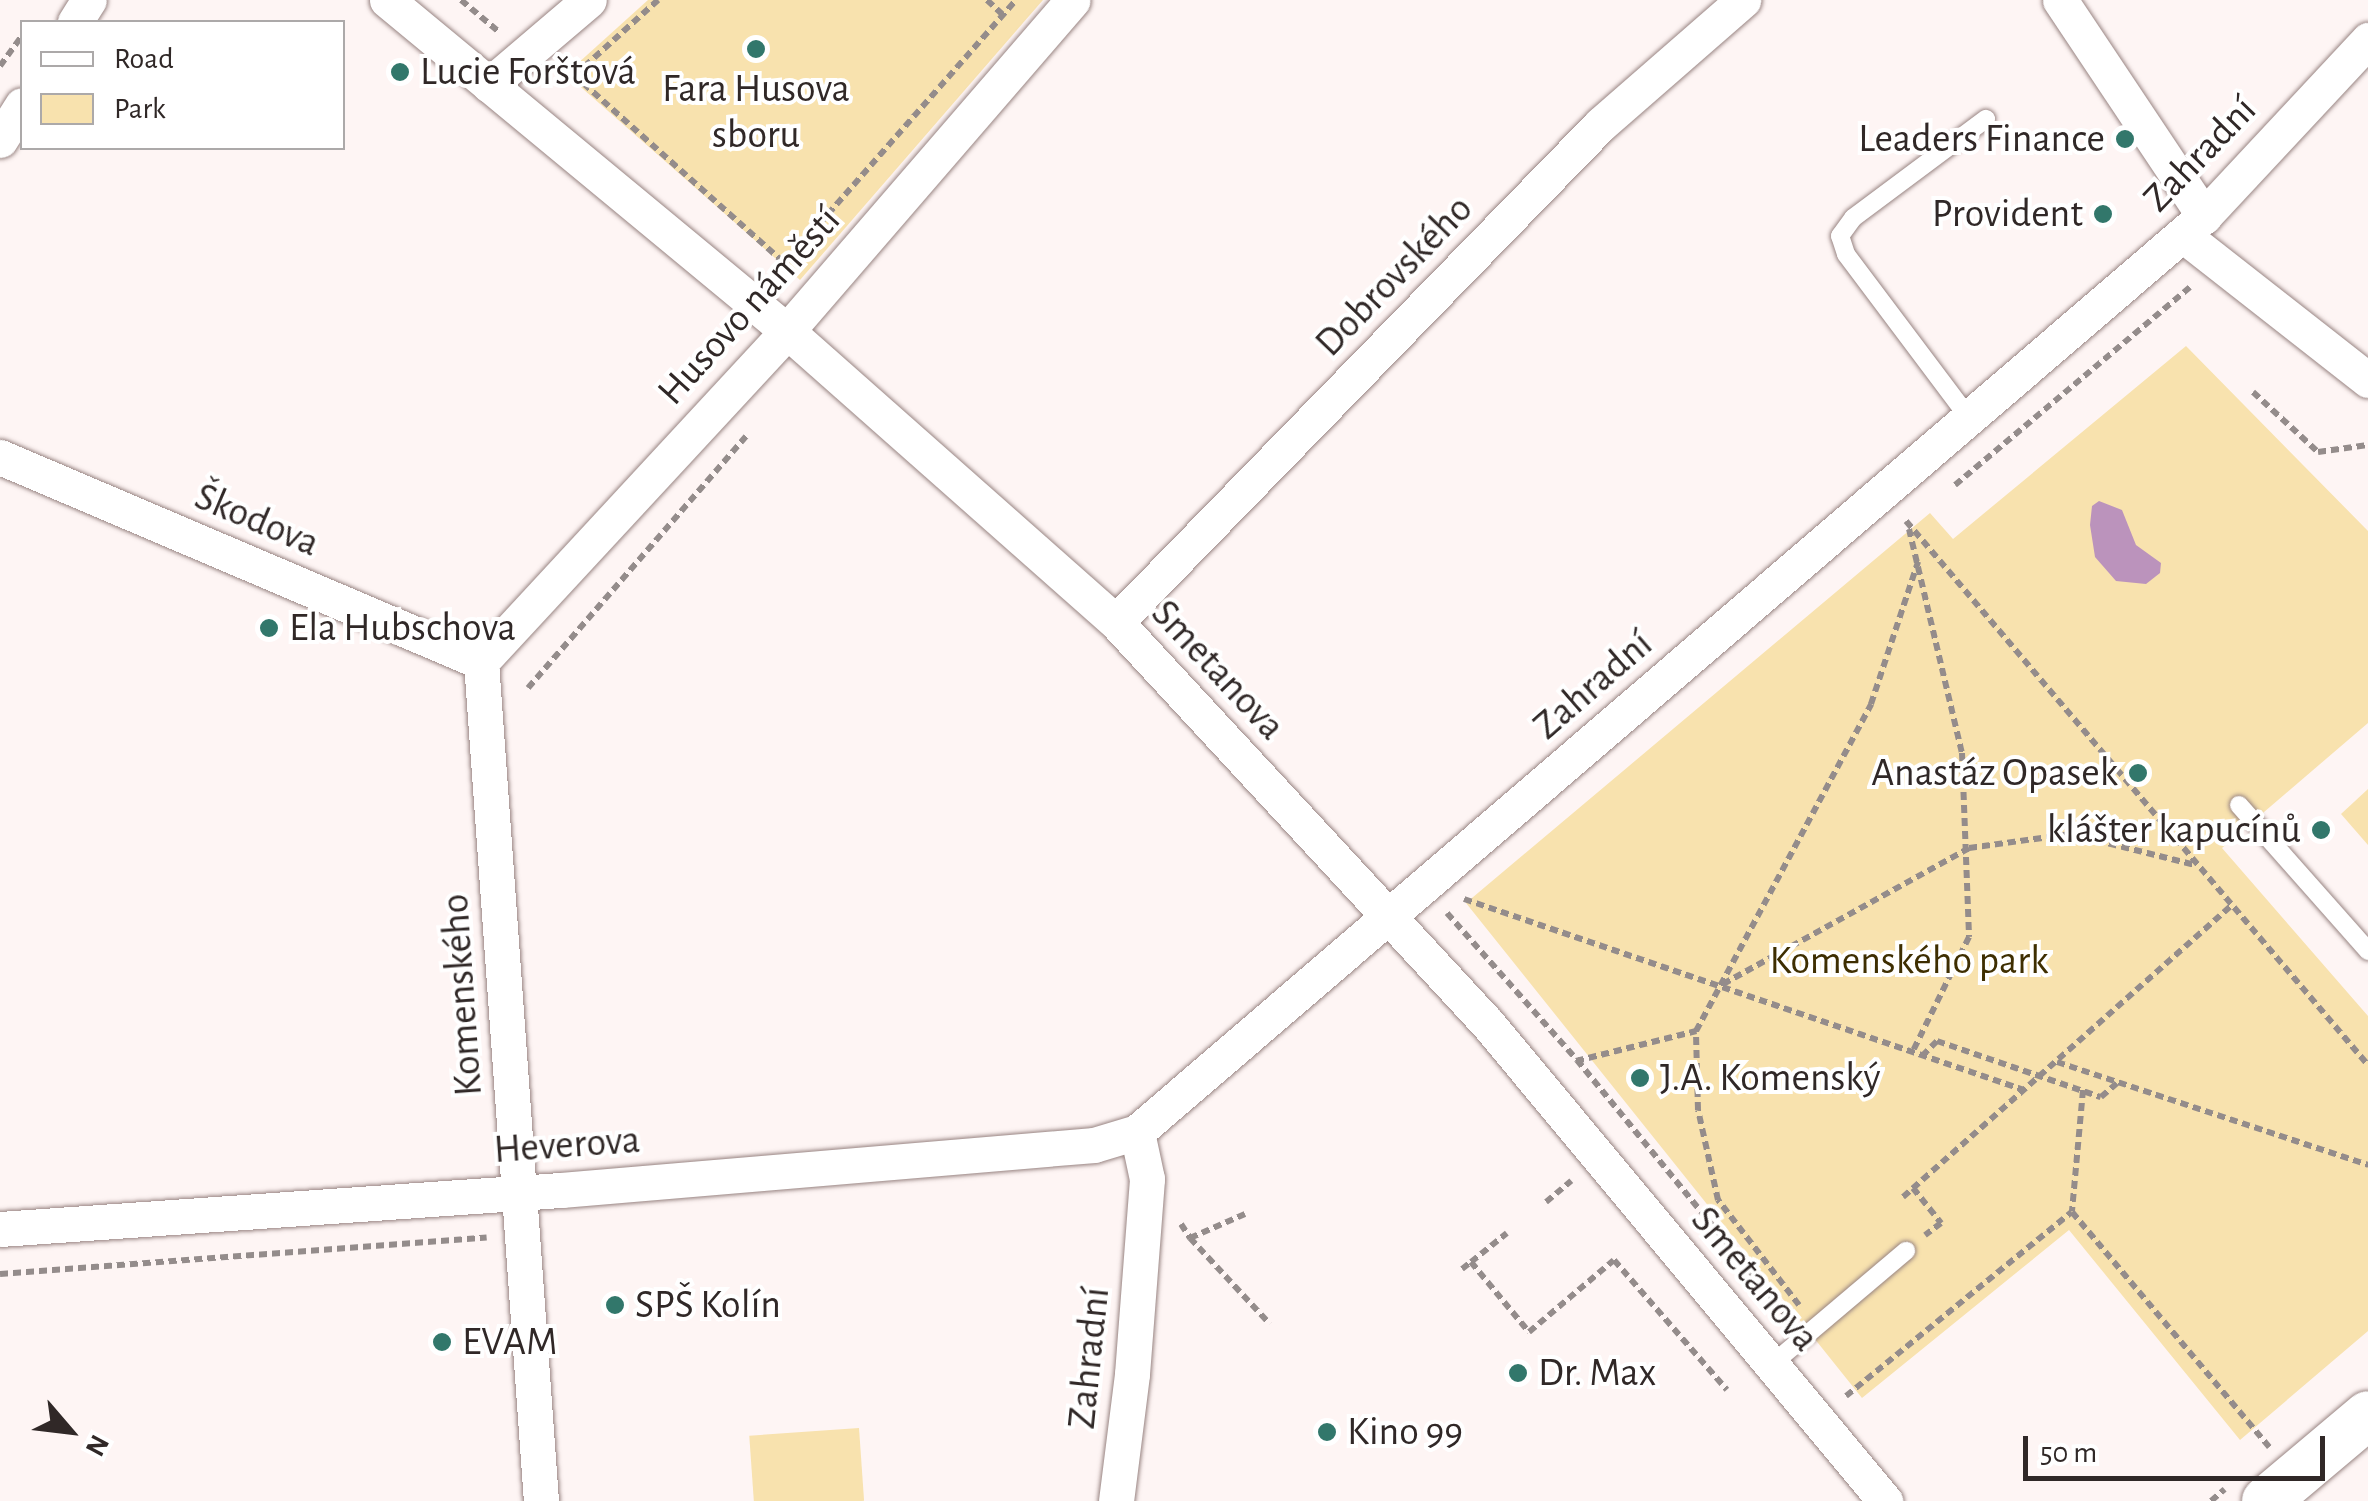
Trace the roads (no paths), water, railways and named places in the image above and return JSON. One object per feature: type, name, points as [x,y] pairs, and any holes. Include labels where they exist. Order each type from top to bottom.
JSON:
[{"type":"street","name":"Smetanova","points":[[387,0],[787,331],[1116,622],[1488,1024],[1884,1501]]},
{"type":"street","points":[[489,86],[589,0]]},
{"type":"street","name":"Husovo náměstí","points":[[481,662],[787,331],[1074,0]]},
{"type":"street","name":"Dobrovského","points":[[1116,622],[1602,124],[1744,0]]},
{"type":"street","points":[[2060,0],[2194,225],[2368,380]]},
{"type":"street","name":"Zahradní","points":[[1116,1501],[1132,1374],[1147,1179],[1137,1132],[2194,225],[2368,40]]},
{"type":"street","points":[[0,140],[20,108]]},
{"type":"street","name":"Škodova","points":[[0,457],[481,662]]},
{"type":"street","name":"Komenského","points":[[481,662],[541,1501]]},
{"type":"street","name":"Heverova","points":[[0,1229],[1094,1145],[1137,1132]]},
{"type":"street","points":[[2266,1501],[2368,1416]]},
{"type":"lane","points":[[1969,418],[1846,254],[1840,236],[1853,218],[1986,119]]},
{"type":"lane","points":[[2239,806],[2368,951]]},
{"type":"lane","points":[[1771,1365],[1906,1251]]},
{"type":"place","name":"Fara Husova sboru","points":[[756,49]]},
{"type":"place","name":"Lucie Forštová","points":[[400,72]]},
{"type":"place","name":"Leaders Finance","points":[[2125,139]]},
{"type":"place","name":"Provident","points":[[2103,214]]},
{"type":"place","name":"Ela Hubschova","points":[[269,628]]},
{"type":"place","name":"Anastáz Opasek","points":[[2138,773]]},
{"type":"place","name":"klášter kapucínů","points":[[2321,830]]},
{"type":"place","name":"J.A. Komenský","points":[[1640,1078]]},
{"type":"place","name":"SPŠ Kolín","points":[[615,1305]]},
{"type":"place","name":"EVAM","points":[[442,1342]]},
{"type":"place","name":"Dr. Max","points":[[1518,1373]]},
{"type":"place","name":"Kino 99","points":[[1327,1432]]},
{"type":"park label","name":"Komenského park","points":[[1909,961]]}]
